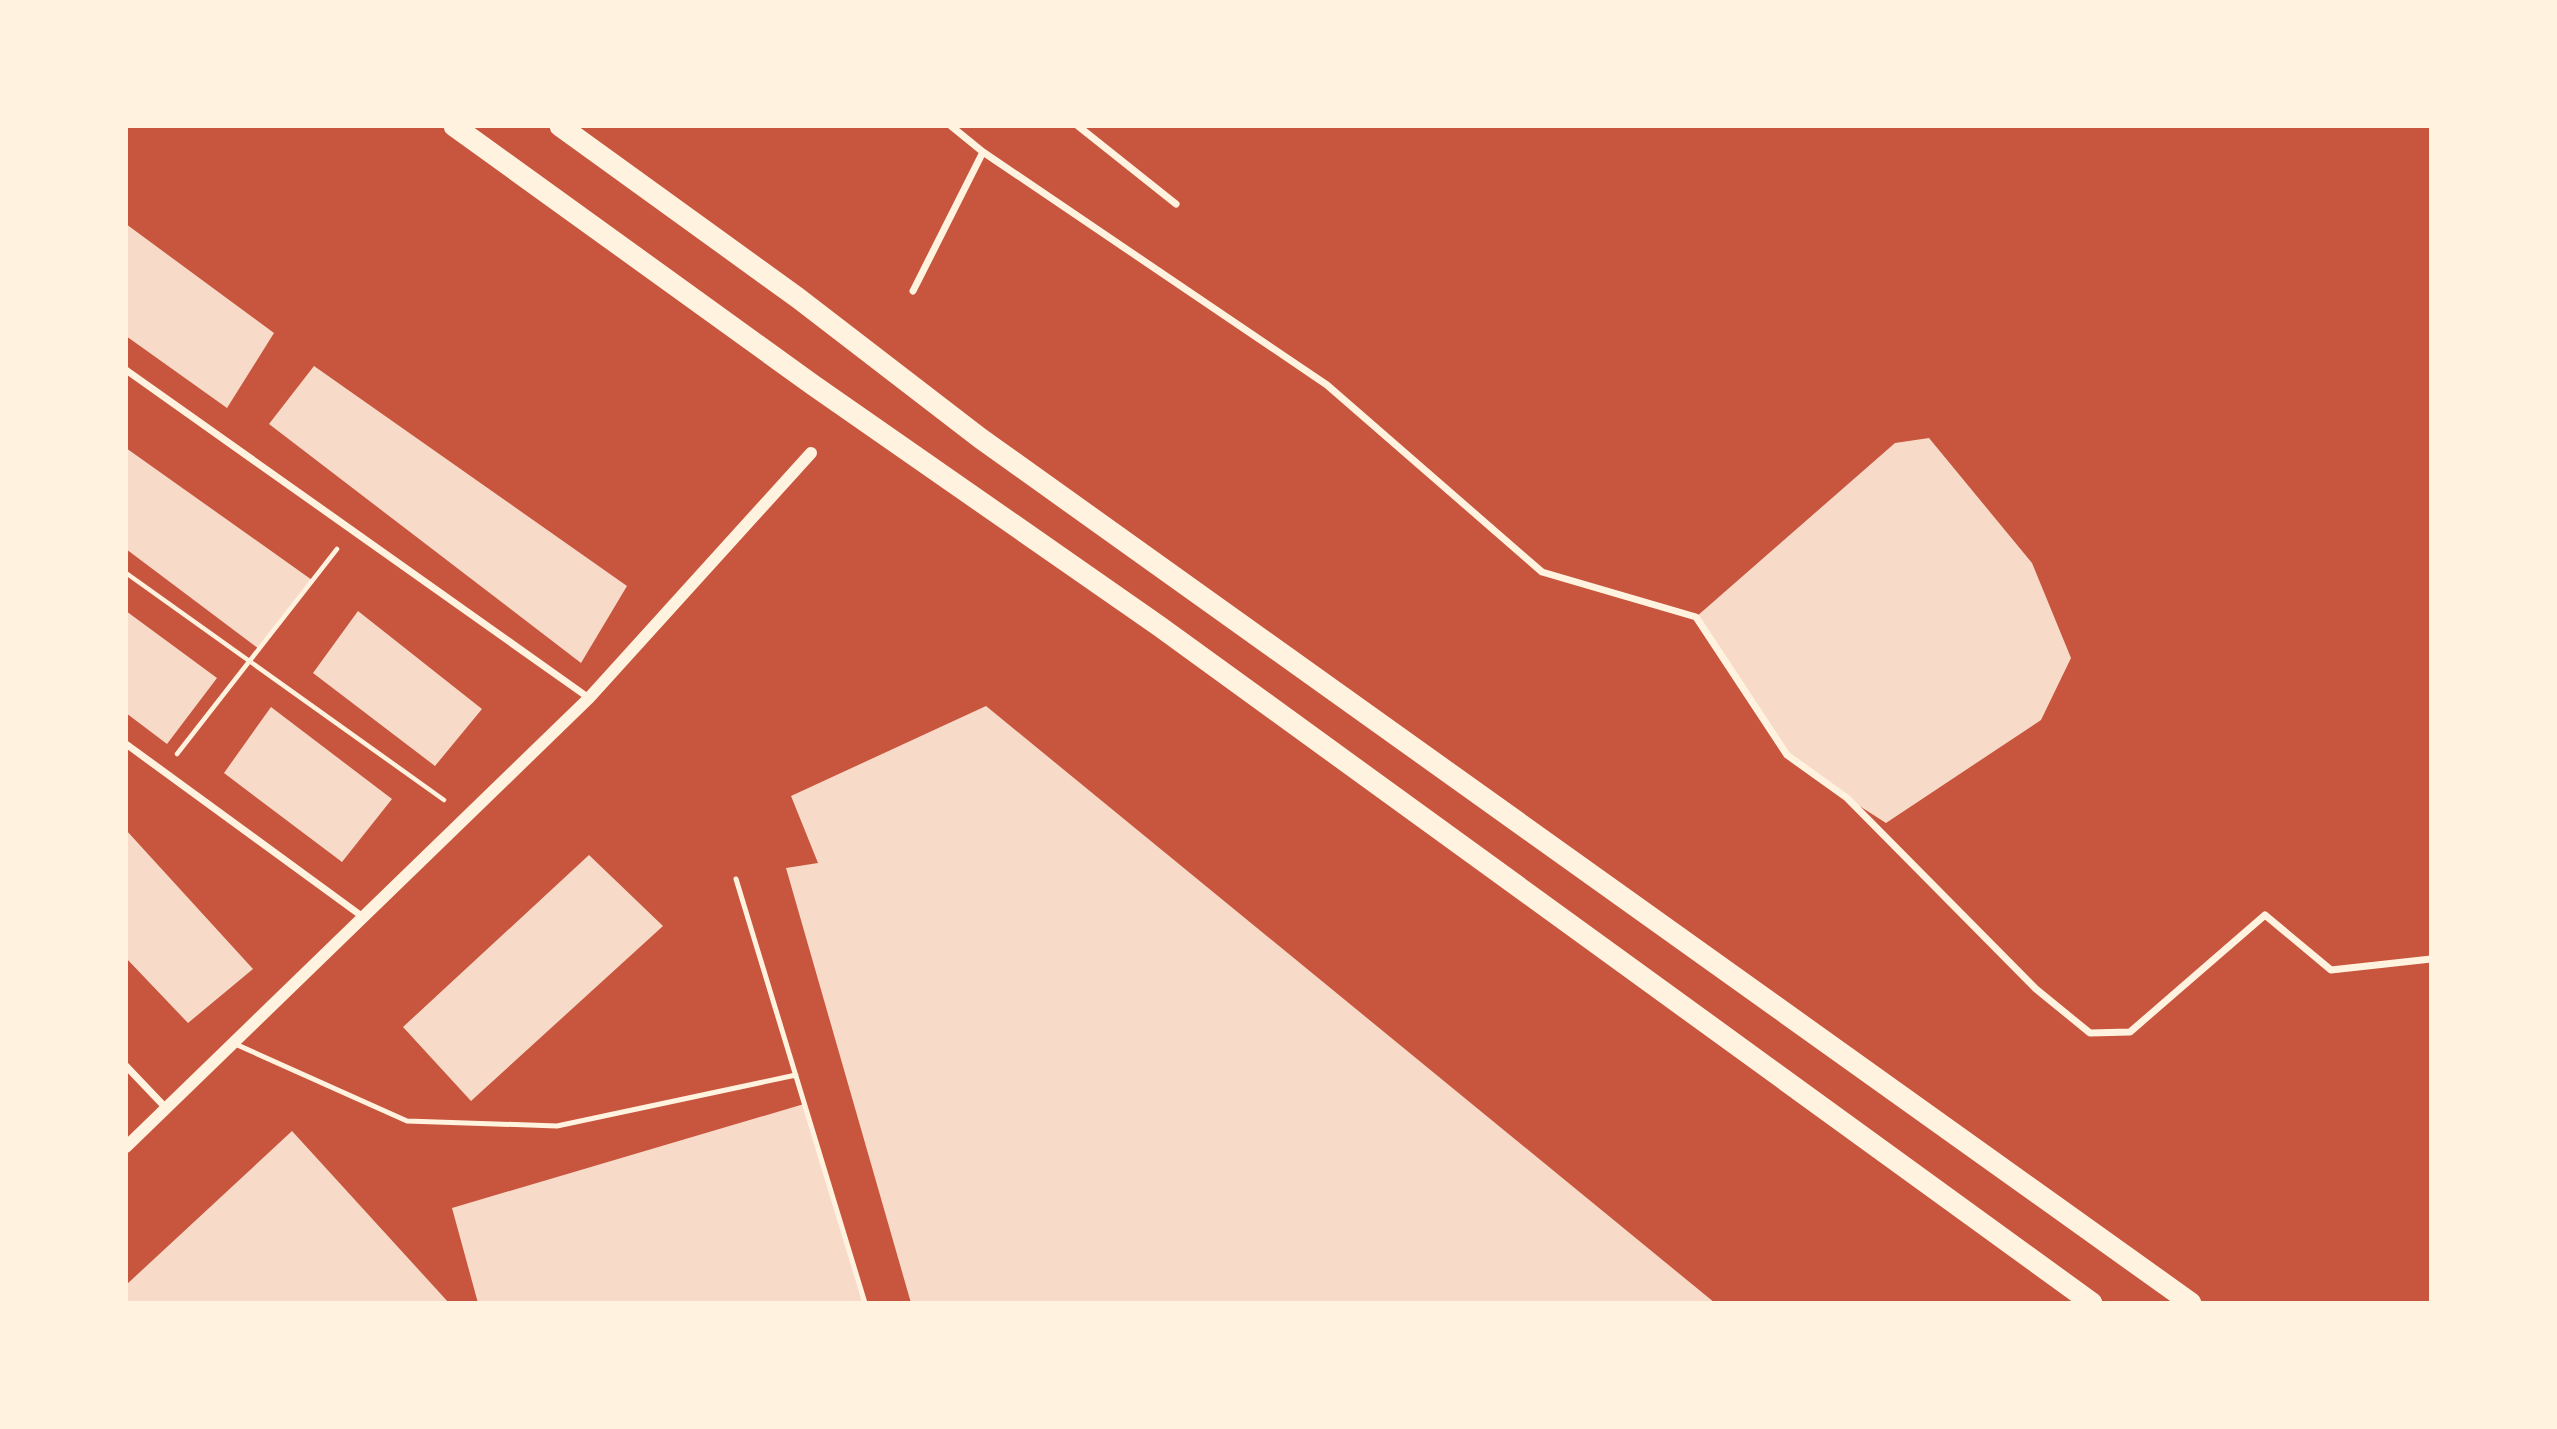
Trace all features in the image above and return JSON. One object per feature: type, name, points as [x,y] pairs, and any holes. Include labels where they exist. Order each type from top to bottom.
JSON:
[{"type":"highway","points":[[454,126],[813,385],[1159,626],[2092,1303]]},
{"type":"highway","points":[[560,126],[798,298],[980,438],[2191,1303]]},
{"type":"street","points":[[951,126],[983,152],[1327,385],[1542,572],[1696,617],[1787,755],[1847,798],[2036,989],[2090,1033],[2130,1032],[2265,915],[2331,970],[2431,959]]},
{"type":"street","points":[[1078,126],[1176,204]]},
{"type":"street","points":[[913,291],[983,152]]},
{"type":"street","points":[[126,370],[589,698]]},
{"type":"street","points":[[126,1147],[589,698],[811,453]]},
{"type":"street","points":[[126,744],[363,917]]},
{"type":"street","points":[[126,1066],[166,1108]]},
{"type":"lane","points":[[736,879],[865,1303]]},
{"type":"lane","points":[[233,1043],[407,1121],[557,1126],[796,1075]]},
{"type":"path","points":[[164,772],[352,530]]},
{"type":"path","points":[[126,573],[467,817]]},
{"type":"building","points":[[126,224],[274,333],[227,408],[126,336]]},
{"type":"building","points":[[314,366],[627,586],[581,663],[269,424]]},
{"type":"building","points":[[1929,438],[2032,563],[2071,658],[2041,720],[1886,823],[1787,755],[1696,617],[1895,443]]},
{"type":"building","points":[[126,448],[312,580],[259,649],[126,549]]},
{"type":"building","points":[[126,611],[217,678],[167,744],[126,713]]},
{"type":"building","points":[[358,611],[482,709],[435,766],[313,673]]},
{"type":"building","points":[[986,706],[1715,1303],[911,1303],[786,868],[818,863],[791,796]]},
{"type":"building","points":[[271,707],[392,799],[342,862],[224,773]]},
{"type":"building","points":[[126,830],[253,969],[188,1023],[126,958]]},
{"type":"building","points":[[589,855],[663,926],[471,1101],[403,1027]]},
{"type":"building","points":[[804,1104],[864,1303],[478,1303],[452,1208]]},
{"type":"building","points":[[292,1131],[449,1303],[126,1303],[126,1285]]}]
